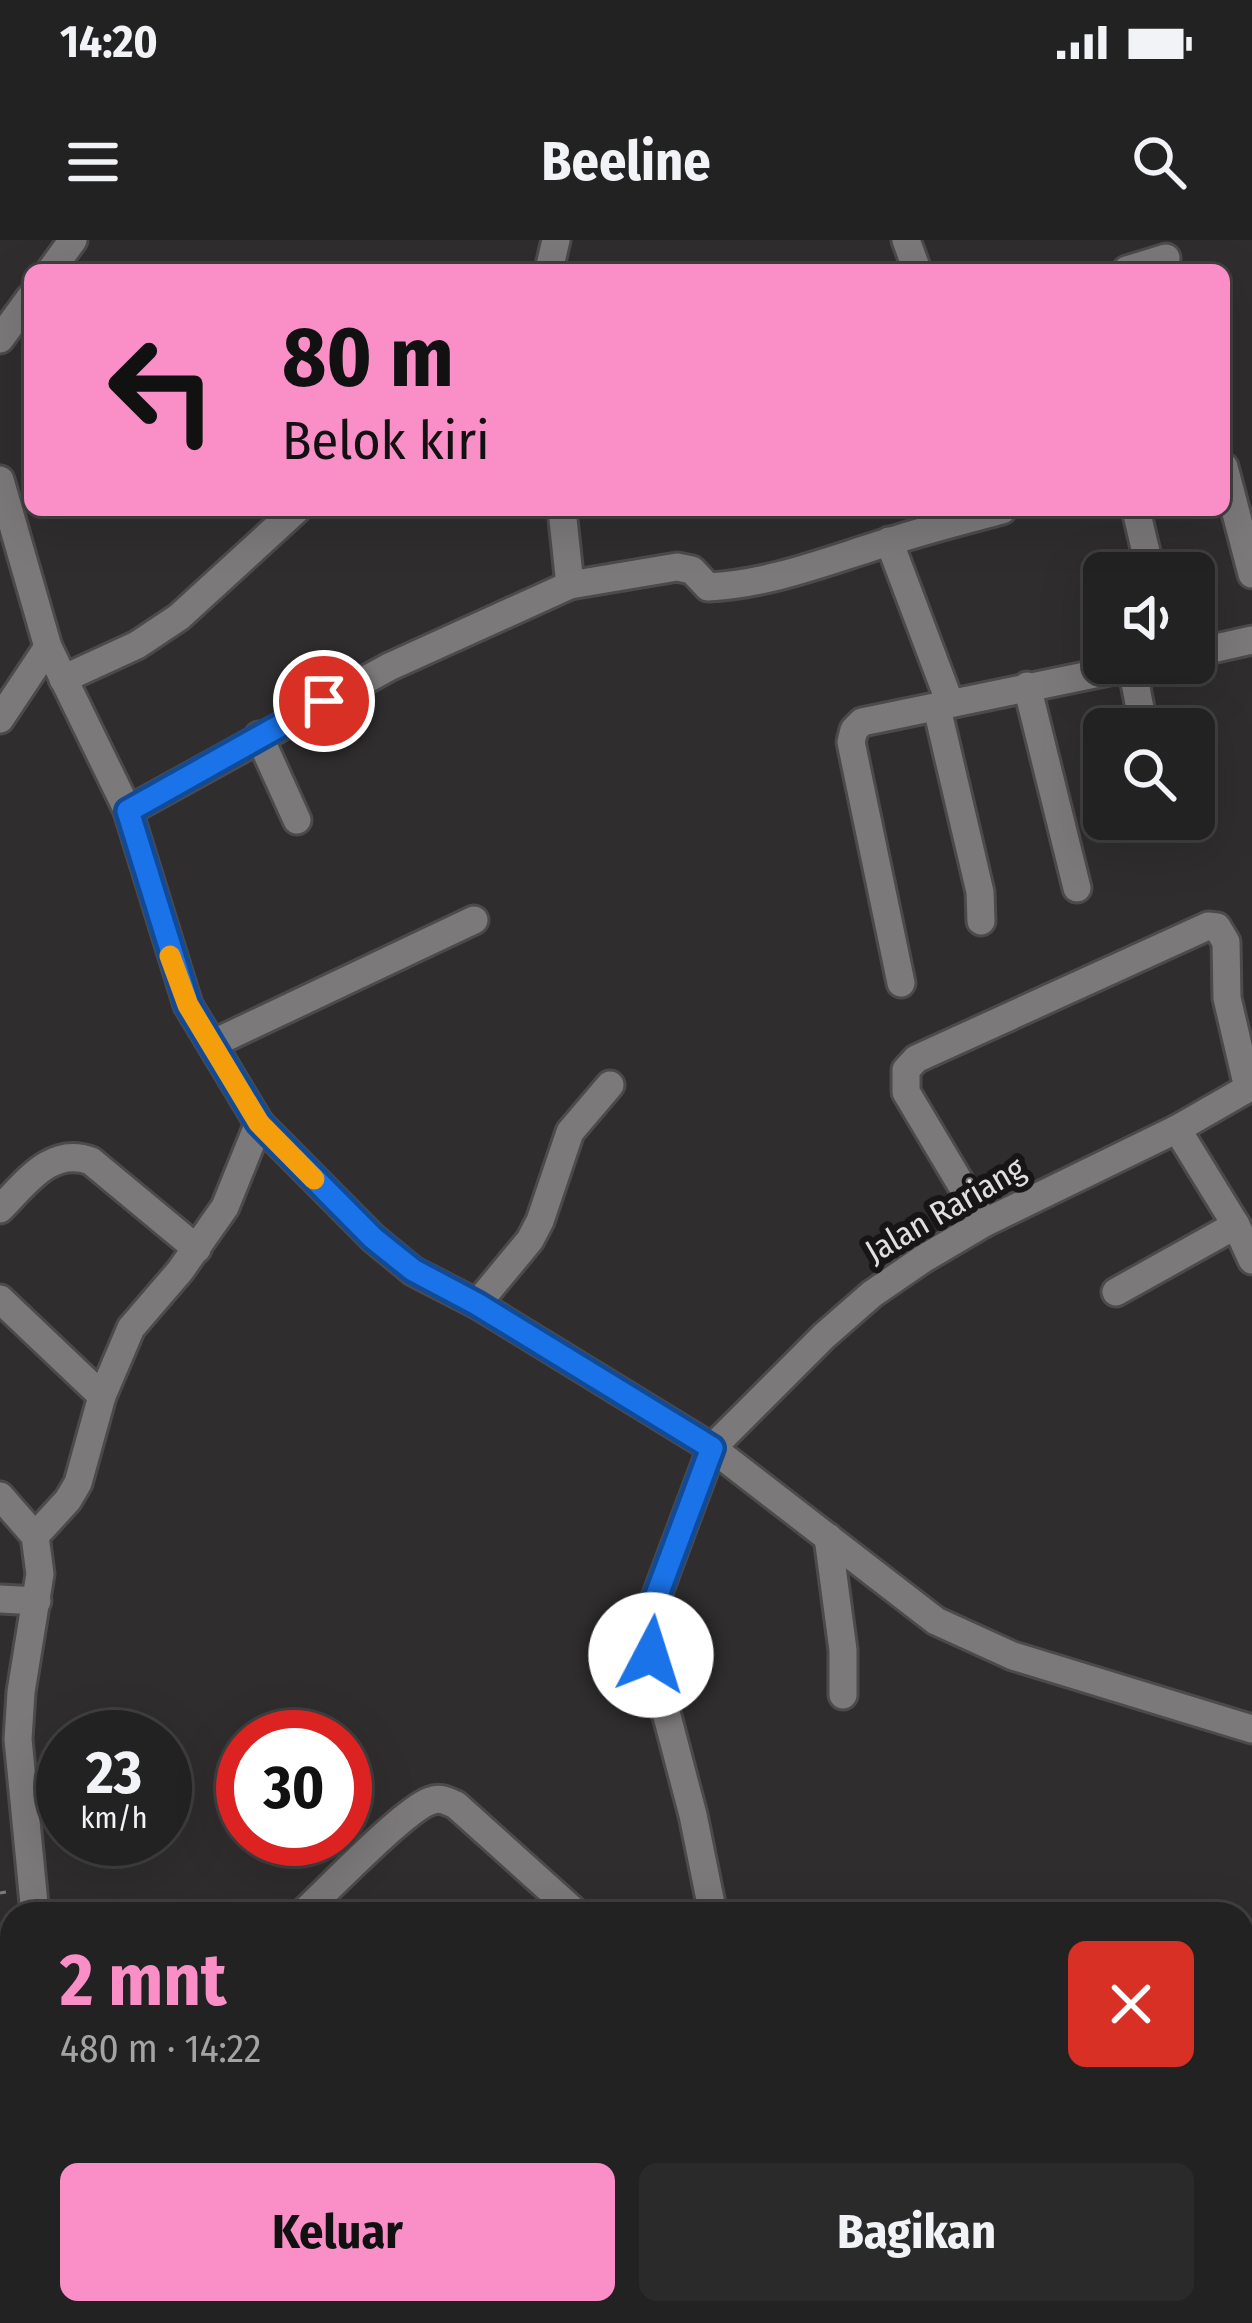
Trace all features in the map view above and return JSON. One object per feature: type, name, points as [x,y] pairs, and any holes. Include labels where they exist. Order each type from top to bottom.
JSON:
[{"type":"street","points":[[0,339],[24,306]]},
{"type":"street","points":[[0,480],[48,647],[128,811],[188,1005],[259,1123],[373,1238],[413,1270],[712,1448],[910,1604],[1013,1656],[1252,1729]]},
{"type":"street","points":[[1230,489],[1252,570]]},
{"type":"street","points":[[63,680],[137,645],[178,617],[289,516]]},
{"type":"street","points":[[563,516],[570,585]]},
{"type":"street","points":[[128,811],[388,667],[570,585],[676,567],[692,570],[708,587],[740,584],[831,563],[981,516]]},
{"type":"street","points":[[1137,516],[1146,552]]},
{"type":"street","points":[[889,542],[944,705],[980,892],[981,921]]},
{"type":"street","points":[[1215,648],[1252,640]]},
{"type":"street","points":[[0,719],[48,647]]},
{"type":"street","points":[[901,982],[851,742],[854,730],[862,722],[1083,676]]},
{"type":"street","points":[[1028,686],[1078,888]]},
{"type":"street","points":[[259,736],[297,820]]},
{"type":"street","points":[[212,1044],[474,920]]},
{"type":"street","points":[[984,1223],[905,1092],[903,1080],[916,1059],[1208,926],[1217,927],[1226,942],[1223,973],[1250,1087]]},
{"type":"street","points":[[477,1304],[530,1240],[541,1221],[570,1132],[610,1085]]},
{"type":"street","name":"Jalan Rariang","points":[[712,1448],[872,1294],[984,1223],[1177,1129],[1250,1087]]},
{"type":"street","points":[[35,1536],[78,1483],[102,1396],[131,1328],[197,1249],[225,1207],[259,1123]]},
{"type":"street","points":[[1177,1129],[1252,1260]]},
{"type":"street","points":[[0,1209],[44,1166],[61,1156],[77,1156],[91,1161],[197,1249]]},
{"type":"street","points":[[1116,1292],[1236,1225]]},
{"type":"street","points":[[0,1299],[102,1396]]},
{"type":"street","points":[[711,1902],[651,1655],[651,1611],[712,1448]]},
{"type":"street","points":[[0,1496],[35,1536],[40,1574],[18,1739],[34,1902]]},
{"type":"street","points":[[828,1537],[843,1650],[843,1695]]},
{"type":"street","points":[[0,1599],[37,1601]]},
{"type":"street","points":[[315,1902],[412,1812],[434,1799],[444,1799],[457,1805],[564,1902]]},
{"type":"slow traffic","points":[[170,956],[188,1005],[259,1123],[314,1179]]},
{"type":"route","points":[[324,701],[128,811],[176,973],[188,1005],[259,1123],[373,1238],[413,1270],[712,1448],[651,1611],[651,1655]]}]
